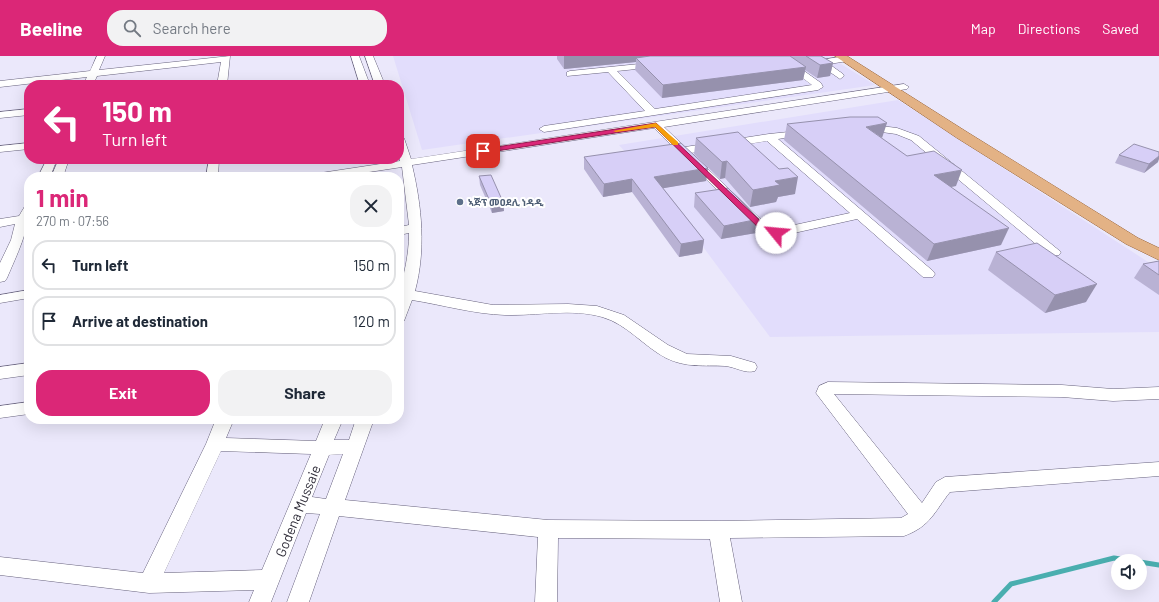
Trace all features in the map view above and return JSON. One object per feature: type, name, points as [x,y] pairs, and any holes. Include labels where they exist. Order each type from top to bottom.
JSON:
[{"type":"main road","points":[[846,57],[978,133],[1159,242]]},
{"type":"main road","points":[[902,90],[962,136],[1132,241],[1159,255]]},
{"type":"main road","points":[[962,136],[978,133]]},
{"type":"street","points":[[90,80],[101,56]]},
{"type":"street","points":[[102,80],[110,56]]},
{"type":"street","points":[[355,56],[363,80]]},
{"type":"street","points":[[369,56],[378,80]]},
{"type":"street","points":[[544,129],[818,87],[818,85],[802,72],[777,56]]},
{"type":"street","points":[[34,80],[226,57],[223,80]]},
{"type":"street","points":[[840,76],[821,63],[846,57]]},
{"type":"street","points":[[570,74],[664,63]]},
{"type":"street","points":[[611,70],[652,112]]},
{"type":"street","points":[[0,84],[24,81]]},
{"type":"street","points":[[354,172],[408,166],[902,90]]},
{"type":"street","points":[[0,115],[24,113]]},
{"type":"street","points":[[634,115],[654,128],[683,151],[767,232],[776,233],[860,215]]},
{"type":"street","points":[[854,127],[889,130],[912,136],[1054,252]]},
{"type":"street","points":[[683,151],[814,130]]},
{"type":"street","points":[[769,137],[928,274]]},
{"type":"street","points":[[0,148],[24,146]]},
{"type":"street","points":[[404,154],[408,166],[414,204],[415,252],[404,301]]},
{"type":"street","points":[[370,172],[386,168]]},
{"type":"street","points":[[0,223],[24,224]]},
{"type":"street","points":[[0,231],[24,224]]},
{"type":"street","points":[[0,278],[24,226]]},
{"type":"street","points":[[404,230],[414,228]]},
{"type":"street","points":[[406,294],[493,310],[580,310],[608,314],[625,322],[680,358],[690,361],[731,360],[749,366]]},
{"type":"street","points":[[0,299],[24,295]]},
{"type":"street","points":[[0,373],[24,370]]},
{"type":"street","points":[[921,516],[824,393],[825,390],[828,388],[1062,391],[1113,395],[1159,393]]},
{"type":"street","points":[[0,412],[24,409]]},
{"type":"street","points":[[149,583],[223,424]]},
{"type":"street","name":"Godena Mussaie","points":[[260,602],[324,448],[332,424]]},
{"type":"street","points":[[298,602],[363,424]]},
{"type":"street","points":[[215,444],[324,448],[356,446]]},
{"type":"street","points":[[300,504],[548,529],[719,530],[904,527],[930,508],[937,493],[945,485],[1159,469]]},
{"type":"street","points":[[546,602],[548,529]]},
{"type":"street","points":[[719,530],[731,602]]},
{"type":"street","points":[[0,566],[149,583],[269,580]]},
{"type":"shaded area","points":[[393,56],[828,56],[875,85],[422,150],[404,92],[404,80],[400,80]]},
{"type":"shaded area","points":[[898,100],[1159,269],[1159,332],[770,337],[666,197],[619,145]]},
{"type":"building","points":[[650,56],[790,56],[806,67],[663,85],[636,58]]},
{"type":"building","points":[[806,56],[821,56],[833,63],[820,65]]},
{"type":"building","points":[[850,117],[878,117],[887,123],[866,127],[907,156],[934,151],[962,170],[934,175],[1009,228],[934,244],[787,124]]},
{"type":"building","points":[[738,132],[779,169],[788,168],[798,177],[775,181],[780,185],[753,190],[727,161],[722,162],[696,138]]},
{"type":"building","points":[[681,143],[708,168],[654,177],[704,240],[681,244],[632,179],[604,184],[584,157]]},
{"type":"building","points":[[1134,144],[1159,152],[1159,156],[1149,164],[1119,155]]},
{"type":"building","points":[[491,175],[503,202],[491,204],[479,176]]},
{"type":"building","points":[[728,188],[759,219],[724,226],[695,193]]},
{"type":"building","points":[[1037,243],[1097,284],[1055,295],[996,252]]},
{"type":"building","points":[[1159,261],[1159,275],[1143,264]]},
{"type":"waterway","points":[[994,602],[1011,584],[1111,559]]},
{"type":"waterway","points":[[1147,563],[1159,565]]},
{"type":"slow traffic","points":[[616,131],[656,125],[675,144]]},
{"type":"place","name":"ኣጅፕ መዐደሊ ነዳዲ","points":[[460,202]]},
{"type":"route","points":[[483,151],[656,125],[767,232],[776,233]]}]
